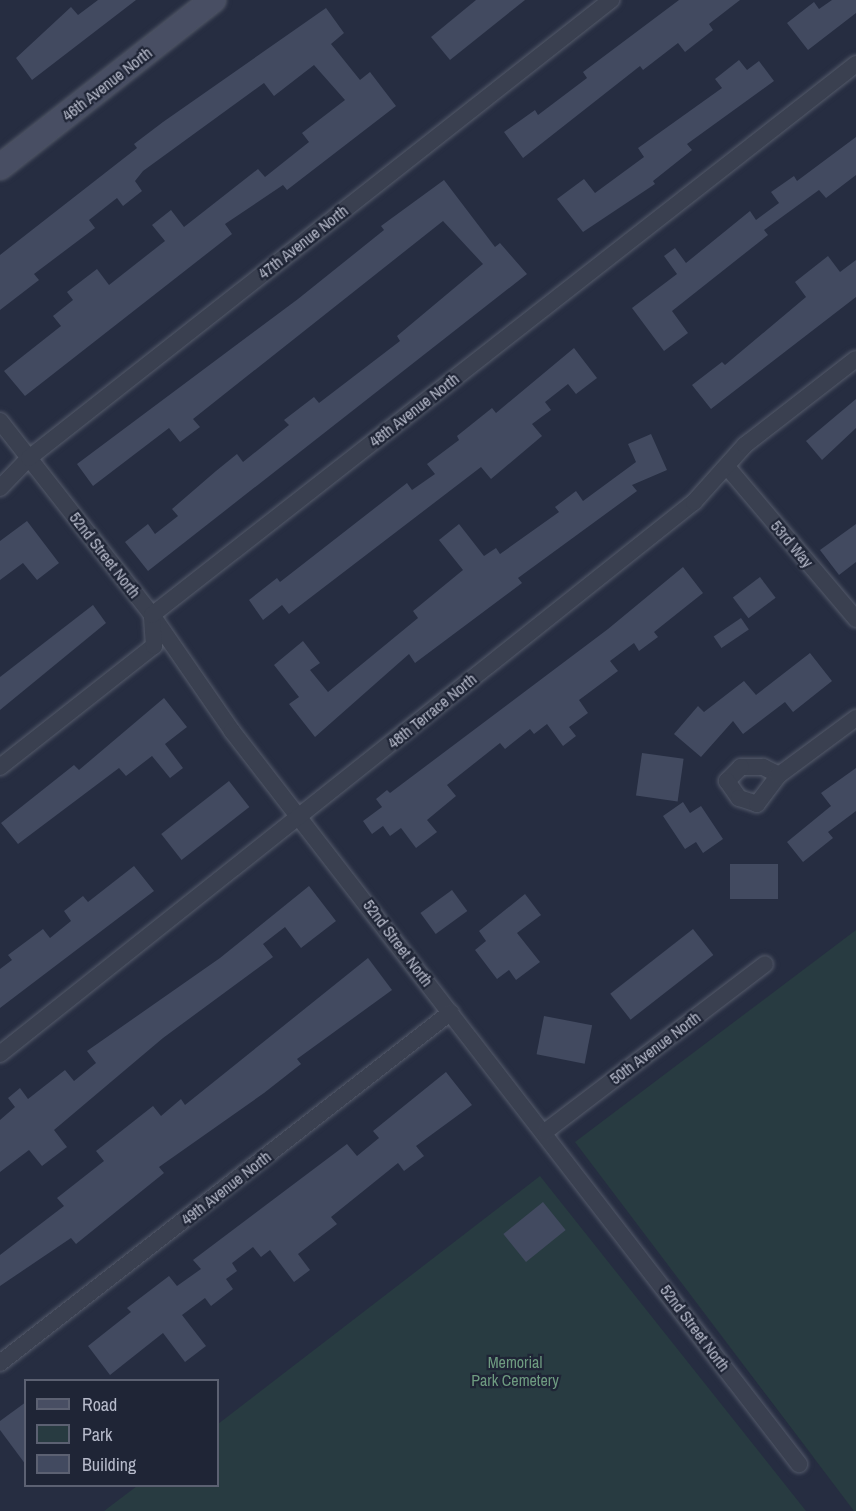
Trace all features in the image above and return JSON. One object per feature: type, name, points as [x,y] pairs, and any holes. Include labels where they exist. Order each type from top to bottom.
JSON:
[{"type":"street","name":"46th Avenue North","points":[[0,167],[213,0]]},
{"type":"street","name":"47th Avenue North","points":[[0,488],[29,458],[610,0]]},
{"type":"street","name":"48th Avenue North","points":[[152,615],[856,64]]},
{"type":"street","name":"48th Terrace North","points":[[0,1054],[694,502],[728,468],[745,445],[856,359]]},
{"type":"street","name":"52nd Street North","points":[[0,421],[152,615],[232,731],[546,1131],[799,1464]]},
{"type":"street","name":"53rd Way","points":[[728,468],[856,619]]},
{"type":"street","points":[[0,767],[154,646],[152,615]]},
{"type":"street","points":[[779,776],[856,718]]},
{"type":"street","name":"50th Avenue North","points":[[546,1131],[765,964]]},
{"type":"street","name":"49th Avenue North","points":[[0,1363],[451,1012]]},
{"type":"green space","points":[[856,930],[856,1511],[854,1511],[575,1142]]},
{"type":"green space","name":"Memorial Park Cemetery","points":[[540,1176],[806,1511],[104,1511],[136,1487],[219,1487],[219,1423]]},
{"type":"building","points":[[98,0],[136,0],[32,80],[16,58],[71,7],[78,15]]},
{"type":"building","points":[[476,0],[525,0],[450,60],[431,37]]},
{"type":"building","points":[[679,0],[740,0],[709,24],[713,30],[685,52],[678,43],[643,70],[640,66],[523,158],[504,132],[535,110],[538,115],[587,78],[583,72]]},
{"type":"building","points":[[832,0],[856,0],[856,13],[808,50],[787,23],[814,2],[819,9]]},
{"type":"building","points":[[326,8],[344,33],[331,44],[360,80],[370,72],[396,106],[287,190],[283,185],[225,224],[232,234],[25,396],[4,371],[61,326],[53,316],[73,300],[67,292],[97,269],[109,285],[165,241],[152,225],[171,210],[184,227],[258,169],[265,177],[309,142],[302,133],[345,100],[314,65],[274,96],[264,83],[143,171],[135,181],[142,191],[123,206],[117,198],[89,220],[95,228],[34,274],[39,280],[0,310],[0,255],[137,148],[134,144],[163,122]]},
{"type":"building","points":[[739,60],[747,70],[759,61],[774,81],[687,144],[692,150],[653,181],[655,184],[583,232],[557,199],[584,179],[595,193],[644,157],[638,148],[722,88],[715,79]]},
{"type":"building","points":[[856,137],[856,175],[826,198],[819,190],[764,230],[768,235],[672,311],[688,333],[664,351],[632,308],[677,274],[664,256],[675,248],[686,263],[750,211],[756,220],[779,203],[771,192],[794,176],[797,181]]},
{"type":"building","points":[[444,180],[495,247],[500,243],[527,274],[148,571],[125,542],[148,524],[155,534],[178,516],[172,509],[216,471],[237,454],[243,462],[289,425],[284,420],[314,397],[319,403],[400,341],[397,336],[483,264],[443,221],[193,419],[200,427],[180,442],[169,428],[93,486],[77,464],[298,299],[384,230],[381,226]]},
{"type":"building","points":[[828,256],[840,272],[856,260],[856,297],[711,409],[692,385],[722,362],[725,365],[806,297],[795,282]]},
{"type":"building","points":[[574,348],[597,378],[576,394],[568,384],[545,402],[551,410],[532,424],[542,436],[491,479],[481,467],[289,614],[282,605],[263,620],[249,600],[277,578],[280,582],[407,483],[412,490],[435,474],[427,464],[459,440],[457,436],[492,408],[496,413]]},
{"type":"building","points":[[856,399],[856,428],[822,460],[806,441]]},
{"type":"building","points":[[651,434],[667,470],[632,485],[637,491],[518,578],[522,583],[415,663],[409,654],[315,737],[289,704],[299,697],[274,665],[303,641],[320,663],[310,670],[328,692],[418,618],[413,611],[463,570],[439,540],[459,524],[484,556],[496,548],[500,554],[559,512],[555,507],[576,491],[583,501],[636,462],[628,444]]},
{"type":"building","points":[[27,521],[59,563],[37,580],[23,563],[0,580],[0,541]]},
{"type":"building","points":[[856,524],[856,562],[839,575],[820,550]]},
{"type":"building","points":[[683,567],[703,593],[654,632],[658,637],[639,651],[634,643],[610,661],[618,671],[579,700],[588,713],[569,727],[576,736],[563,746],[547,724],[534,734],[530,729],[505,749],[500,743],[447,785],[456,796],[427,820],[437,832],[416,848],[401,828],[390,836],[383,826],[372,834],[363,821],[382,807],[376,799],[387,790],[390,793],[608,629]]},
{"type":"building","points":[[760,577],[776,598],[748,618],[733,597]]},
{"type":"building","points":[[93,605],[106,623],[0,710],[0,677]]},
{"type":"building","points":[[741,618],[749,630],[721,648],[714,636]]},
{"type":"building","points":[[810,653],[832,681],[793,712],[785,702],[743,734],[733,721],[701,757],[674,734],[698,706],[704,712],[744,681],[756,695]]},
{"type":"building","points":[[164,698],[187,727],[165,744],[183,768],[170,778],[152,756],[126,776],[119,768],[18,844],[1,823],[74,765],[79,770]]},
{"type":"building","points":[[642,753],[684,759],[678,801],[636,796]]},
{"type":"building","points":[[856,768],[856,811],[828,832],[833,838],[803,862],[787,842],[831,806],[821,793]]},
{"type":"building","points":[[229,781],[249,807],[182,860],[161,834]]},
{"type":"building","points":[[683,802],[690,813],[701,806],[723,839],[703,853],[696,842],[685,849],[663,816]]},
{"type":"building","points":[[730,864],[778,864],[778,899],[730,899]]},
{"type":"building","points":[[134,866],[154,891],[0,1008],[0,969],[12,960],[8,955],[43,929],[50,938],[71,921],[64,911],[83,896],[88,902]]},
{"type":"building","points":[[309,886],[336,921],[301,948],[285,927],[263,944],[273,957],[163,1038],[54,1130],[67,1147],[42,1166],[29,1150],[0,1172],[0,1120],[15,1107],[8,1098],[20,1088],[28,1099],[65,1070],[74,1081],[96,1063],[87,1051],[220,958]]},
{"type":"building","points":[[452,890],[467,911],[436,934],[420,913]]},
{"type":"building","points":[[525,894],[541,915],[517,933],[540,962],[516,980],[509,970],[497,979],[475,950],[486,941],[479,931]]},
{"type":"building","points":[[693,929],[713,955],[631,1020],[610,994]]},
{"type":"building","points":[[368,958],[392,990],[297,1059],[301,1064],[264,1093],[159,1167],[164,1173],[76,1244],[71,1238],[0,1286],[0,1255],[64,1206],[57,1198],[104,1161],[96,1151],[153,1106],[161,1116],[181,1099],[185,1105]]},
{"type":"building","points":[[544,1016],[592,1025],[585,1064],[537,1054]]},
{"type":"building","points":[[446,1072],[472,1105],[416,1146],[424,1156],[404,1171],[398,1163],[331,1217],[337,1224],[298,1254],[310,1270],[294,1282],[270,1250],[261,1257],[253,1247],[232,1263],[237,1271],[226,1279],[233,1289],[211,1306],[205,1298],[182,1315],[206,1346],[185,1362],[163,1333],[110,1375],[88,1346],[131,1312],[127,1308],[169,1276],[177,1286],[201,1269],[193,1260],[347,1144],[357,1156],[379,1138],[373,1131]]},
{"type":"building","points":[[543,1202],[566,1230],[526,1262],[503,1234]]},
{"type":"building","points":[[24,1403],[24,1462],[0,1430],[0,1421]]}]
